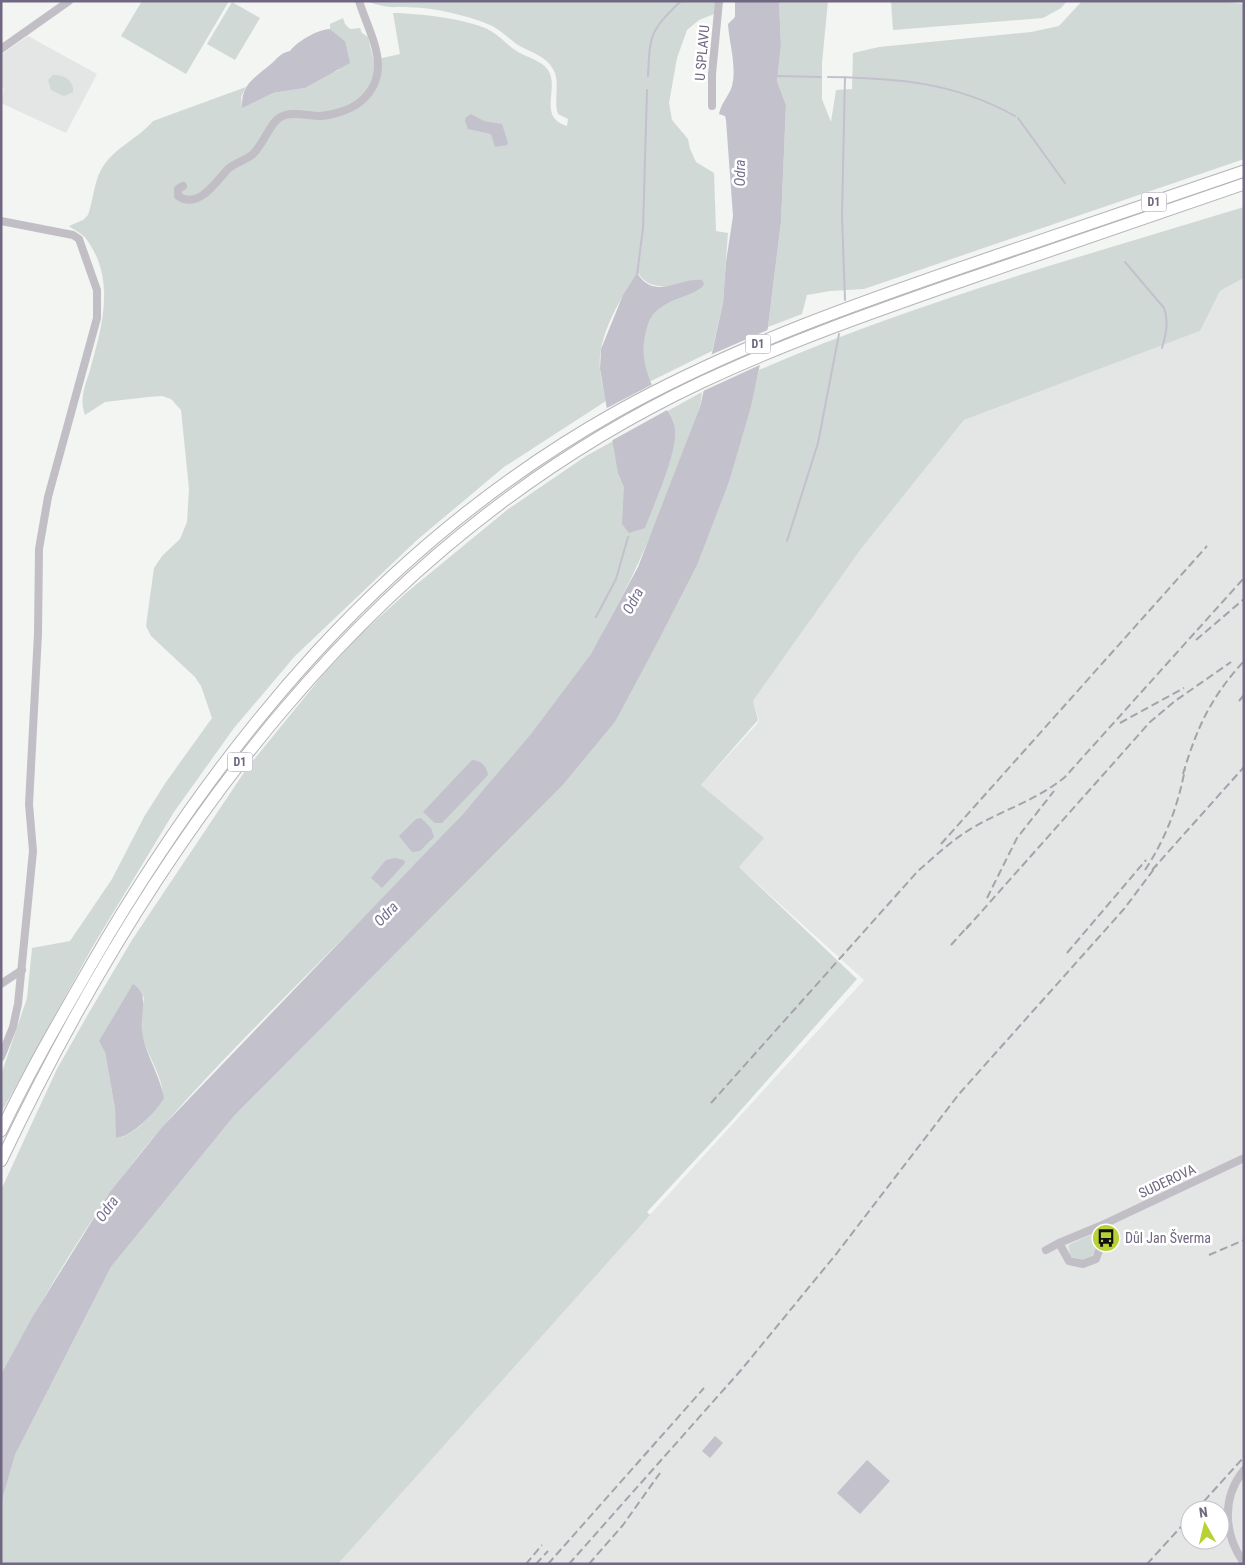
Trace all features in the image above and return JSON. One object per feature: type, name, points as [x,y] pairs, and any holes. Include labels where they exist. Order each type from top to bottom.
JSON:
[{"type":"highway","name":"D1","points":[[1,1131],[58,1022],[118,918],[196,800],[243,736],[286,684],[328,638],[410,559],[512,479],[574,438],[645,397],[742,351],[816,319],[1244,171]]},
{"type":"highway","name":"D1","points":[[1,1161],[68,1031],[122,938],[162,872],[251,746],[338,646],[380,604],[462,533],[523,487],[581,449],[652,408],[765,354],[873,311],[1244,184]]},
{"type":"street","points":[[1,49],[69,1]]},
{"type":"street","points":[[183,186],[178,189],[178,196],[189,198],[196,198],[214,188],[228,168],[253,154],[280,117],[289,114],[333,114],[357,104],[367,96],[376,82],[379,66],[359,1]]},
{"type":"street","name":"U SPLAVU","points":[[712,106],[712,74],[719,1]]},
{"type":"street","points":[[1,221],[73,235],[79,239],[97,290],[98,305],[97,318],[78,395],[48,497],[39,549],[38,634],[29,804],[33,851],[18,1004],[13,1027],[1,1057]]},
{"type":"street","points":[[1,984],[22,970]]},
{"type":"street","name":"SUDEROVA","points":[[1046,1250],[1059,1242],[1100,1226],[1244,1158]]},
{"type":"street","points":[[1059,1242],[1064,1255],[1071,1262],[1078,1264],[1089,1263],[1096,1259],[1100,1252],[1100,1226]]},
{"type":"street","points":[[1244,1470],[1233,1486],[1227,1520],[1233,1546],[1244,1563]]},
{"type":"shaded area","points":[[142,1],[229,1],[186,74],[121,36]]},
{"type":"shaded area","points":[[367,1],[716,1],[714,14],[699,20],[687,30],[677,58],[669,103],[672,120],[688,139],[696,162],[714,173],[716,231],[728,233],[723,303],[712,351],[649,382],[643,354],[645,333],[652,315],[664,305],[699,290],[697,280],[673,286],[657,286],[643,280],[638,273],[617,306],[602,344],[600,370],[606,401],[504,467],[417,540],[295,656],[234,728],[174,812],[93,946],[1,1113],[1,1075],[27,998],[32,948],[70,941],[112,879],[144,817],[166,782],[212,718],[201,686],[195,677],[151,636],[146,626],[154,568],[162,556],[180,539],[187,522],[189,489],[181,410],[171,399],[162,396],[105,402],[85,415],[83,409],[83,392],[95,354],[102,321],[104,287],[96,255],[85,238],[69,226],[83,220],[88,215],[101,170],[112,156],[153,121],[246,87],[241,97],[242,107],[273,93],[305,88],[328,74],[339,70],[345,41],[330,29],[330,24],[343,18],[345,24],[350,29],[360,28],[362,33],[368,37],[374,62],[378,59],[400,54],[393,13],[443,17],[470,23],[495,33],[518,52],[534,59],[548,70],[552,85],[551,109],[553,116],[558,122],[567,126],[568,119],[558,114],[556,103],[557,85],[553,69],[542,58],[518,45],[497,29],[479,21],[450,13],[423,8],[381,6]]},
{"type":"shaded area","points":[[779,1],[828,1],[822,63],[822,99],[831,122],[836,90],[852,89],[853,53],[879,47],[1031,32],[1059,26],[1082,1],[1219,1],[1244,4],[1244,159],[864,289],[830,291],[807,295],[802,314],[768,327],[781,222],[786,105],[777,81],[781,46]]},
{"type":"shaded area","points":[[891,1],[1067,1],[1061,8],[1043,18],[893,30]]},
{"type":"shaded area","points":[[232,2],[260,18],[235,60],[207,44]]},
{"type":"shaded area","points":[[28,36],[97,74],[66,133],[1,103],[4,89],[1,88],[1,55]]},
{"type":"shaded area","points":[[53,75],[68,79],[72,84],[73,92],[64,96],[51,90],[48,80]]},
{"type":"shaded area","points":[[1244,207],[1244,278],[1220,291],[1200,331],[964,420],[861,549],[753,701],[758,720],[701,785],[764,838],[739,867],[857,979],[733,1119],[647,1212],[650,1215],[338,1564],[1,1564],[1,1504],[15,1455],[111,1267],[234,1116],[563,785],[615,722],[730,479],[759,370],[878,323],[938,302]]},
{"type":"shaded area","points":[[1244,278],[1244,1564],[338,1564],[594,1276],[864,980],[739,867],[763,838],[701,785],[757,724],[759,720],[753,701],[861,549],[964,420],[1200,331],[1220,291]]},
{"type":"shaded area","points":[[702,392],[700,407],[671,486],[649,538],[626,588],[590,656],[543,720],[439,840],[217,1067],[139,1155],[96,1214],[56,1277],[1,1374],[1,1190],[57,1069],[132,940],[247,768],[322,676],[361,634],[406,593],[507,510],[586,456]],"holes":[[[144,996],[141,1020],[142,1034],[162,1088],[162,1096],[147,1120],[131,1132],[117,1138],[115,1109],[102,1044]]]},
{"type":"shaded area","points":[[1092,1234],[1096,1238],[1096,1245],[1095,1251],[1091,1256],[1085,1261],[1070,1256],[1069,1245]]},
{"type":"water","name":"Odra","points":[[735,1],[779,1],[781,46],[777,81],[786,105],[781,222],[768,327],[751,406],[730,479],[697,565],[615,722],[563,785],[234,1116],[111,1267],[15,1455],[1,1504],[1,1374],[33,1316],[110,1192],[162,1127],[462,815],[531,734],[591,654],[638,567],[700,407],[723,303],[726,262],[733,216],[726,120],[725,116],[719,114],[733,82],[734,74],[728,24],[735,17]]},
{"type":"water","points":[[330,29],[345,41],[350,63],[305,88],[273,93],[242,108],[244,93],[255,77],[279,56],[290,51],[302,40],[319,31]]},
{"type":"water","points":[[471,114],[484,121],[502,124],[507,145],[495,147],[491,134],[468,129],[465,121],[466,117]]},
{"type":"water","points":[[637,273],[651,286],[667,286],[693,280],[702,280],[704,284],[700,289],[660,308],[648,324],[644,345],[645,365],[656,394],[672,419],[675,440],[669,465],[645,528],[629,533],[622,524],[624,487],[618,473],[600,369],[601,349],[623,295]]},
{"type":"water","points":[[472,760],[483,764],[488,775],[442,823],[435,823],[423,812]]},
{"type":"water","points":[[421,818],[431,828],[434,837],[420,851],[412,852],[399,836],[416,819]]},
{"type":"water","points":[[395,858],[404,860],[405,863],[382,888],[371,878],[386,860]]},
{"type":"water","points":[[133,984],[138,988],[143,999],[142,1031],[164,1098],[136,1129],[122,1137],[116,1138],[115,1109],[105,1052],[99,1041]]},
{"type":"water","points":[[715,1436],[723,1443],[710,1458],[702,1451]]},
{"type":"water","points":[[867,1460],[890,1481],[860,1514],[837,1493]]},
{"type":"pier","points":[[770,329],[762,364],[701,392],[708,356]]},
{"type":"pier","points":[[653,384],[669,409],[611,441],[605,409]]},
{"type":"waterway","points":[[648,76],[651,41],[657,27],[681,1]]},
{"type":"waterway","points":[[776,76],[821,77]]},
{"type":"waterway","points":[[828,77],[878,79],[925,84],[970,96],[1015,116]]},
{"type":"waterway","points":[[845,77],[842,216],[845,300]]},
{"type":"waterway","points":[[637,275],[643,228],[647,90]]},
{"type":"waterway","points":[[1018,118],[1065,183]]},
{"type":"waterway","points":[[1125,262],[1164,308],[1166,328],[1162,348]]},
{"type":"waterway","points":[[787,541],[818,443],[839,334]]},
{"type":"waterway","points":[[596,617],[616,579],[628,537]]},
{"type":"railway","points":[[941,844],[1207,546]]},
{"type":"railway","points":[[711,1103],[917,872],[944,848],[966,832],[1043,792],[1065,777],[1244,578]]},
{"type":"railway","points":[[1196,640],[1244,599]]},
{"type":"railway","points":[[1183,774],[1206,713],[1232,674],[1244,661]]},
{"type":"railway","points":[[966,929],[1150,722],[1175,701],[1231,662]]},
{"type":"railway","points":[[1120,723],[1184,688]]},
{"type":"railway","points":[[1239,701],[1244,695]]},
{"type":"railway","points":[[1152,870],[1244,767]]},
{"type":"railway","points":[[1145,870],[1159,846],[1170,821],[1179,796],[1185,769]]},
{"type":"railway","points":[[987,898],[1017,838],[1054,791]]},
{"type":"railway","points":[[1067,953],[1146,860]]},
{"type":"railway","points":[[569,1564],[742,1369],[837,1253],[959,1094],[1124,909],[1157,865]]},
{"type":"railway","points":[[951,945],[969,925]]},
{"type":"railway","points":[[1209,1255],[1244,1240]]},
{"type":"railway","points":[[548,1564],[704,1388]]},
{"type":"railway","points":[[1205,1500],[1244,1457]]},
{"type":"railway","points":[[589,1564],[623,1525],[660,1473]]},
{"type":"railway","points":[[1147,1564],[1180,1528]]},
{"type":"railway","points":[[526,1564],[542,1545]]},
{"type":"railway","points":[[536,1564],[548,1551]]},
{"type":"place","name":"Důl Jan Šverma","points":[[1106,1238]]}]
